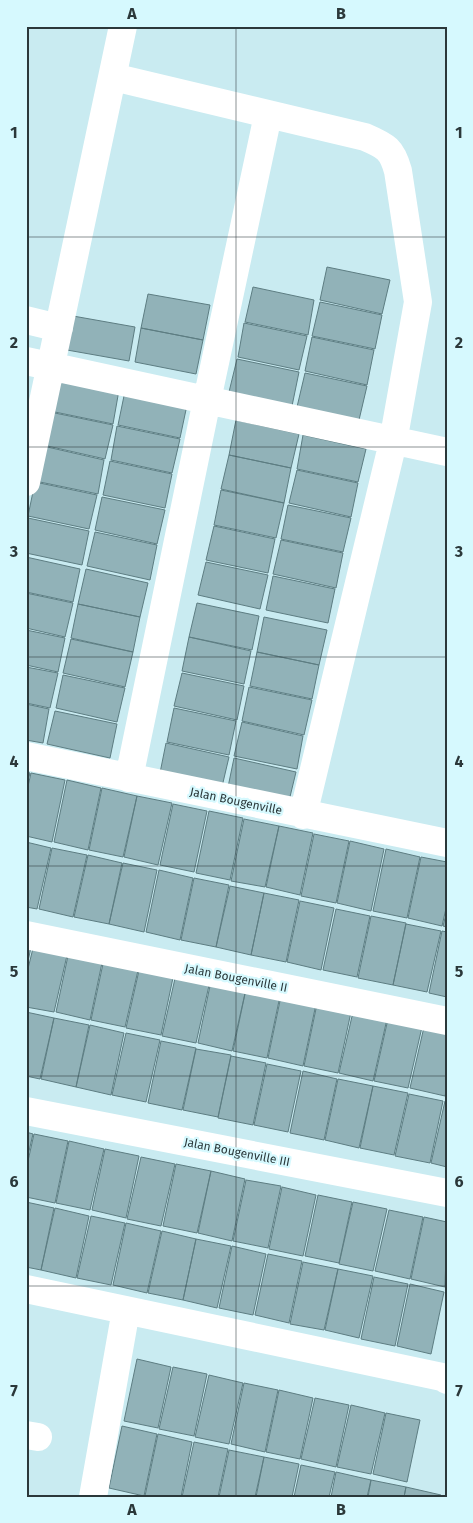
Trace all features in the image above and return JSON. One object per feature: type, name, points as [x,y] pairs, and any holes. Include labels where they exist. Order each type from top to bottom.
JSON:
[{"type":"street","points":[[26,482],[39,363],[59,328],[123,26]]},
{"type":"street","points":[[113,77],[365,137],[384,145],[394,156],[418,302],[393,442],[303,815]]},
{"type":"street","points":[[129,778],[268,115]]},
{"type":"street","points":[[26,320],[59,328]]},
{"type":"street","points":[[39,363],[393,442],[447,452]]},
{"type":"street","name":"Jalan Bougenville","points":[[26,756],[303,815],[447,843]]},
{"type":"street","name":"Jalan Bougenville II","points":[[26,935],[447,1021]]},
{"type":"street","name":"Jalan Bougenville III","points":[[26,1111],[447,1193]]},
{"type":"street","points":[[26,1289],[442,1377],[447,1380]]},
{"type":"street","points":[[93,1497],[126,1310]]},
{"type":"building","points":[[327,267],[390,280],[382,314],[320,300]]},
{"type":"building","points":[[253,287],[314,300],[308,335],[245,322]]},
{"type":"building","points":[[148,294],[210,305],[203,340],[141,328]]},
{"type":"building","points":[[320,302],[382,315],[375,349],[312,336]]},
{"type":"building","points":[[73,316],[135,327],[129,361],[67,350]]},
{"type":"building","points":[[244,323],[307,336],[299,370],[238,357]]},
{"type":"building","points":[[141,328],[203,340],[196,374],[135,362]]},
{"type":"building","points":[[312,337],[374,350],[367,385],[305,371]]},
{"type":"building","points":[[237,359],[299,372],[292,406],[229,392]]},
{"type":"building","points":[[305,373],[367,386],[359,420],[297,407]]},
{"type":"building","points":[[58,377],[119,390],[113,424],[50,411]]},
{"type":"building","points":[[125,391],[187,405],[180,438],[118,425]]},
{"type":"building","points":[[50,412],[113,425],[105,459],[43,445]]},
{"type":"building","points":[[236,420],[299,434],[291,468],[229,455]]},
{"type":"building","points":[[117,426],[180,439],[172,473],[111,460]]},
{"type":"building","points":[[303,435],[366,449],[358,482],[297,469]]},
{"type":"building","points":[[43,446],[104,460],[98,494],[35,481]]},
{"type":"building","points":[[229,455],[291,468],[284,503],[221,489]]},
{"type":"building","points":[[110,461],[172,474],[165,508],[103,495]]},
{"type":"building","points":[[297,470],[358,483],[351,517],[289,503]]},
{"type":"building","points":[[35,482],[97,495],[89,529],[28,516]]},
{"type":"building","points":[[221,490],[284,503],[276,538],[214,525]]},
{"type":"building","points":[[102,497],[165,510],[157,544],[95,530]]},
{"type":"building","points":[[288,505],[351,518],[343,552],[281,539]]},
{"type":"building","points":[[28,518],[89,531],[82,565],[26,553]]},
{"type":"building","points":[[214,526],[275,539],[268,573],[206,560]]},
{"type":"building","points":[[95,532],[157,545],[150,580],[87,566]]},
{"type":"building","points":[[281,540],[343,553],[336,588],[273,574]]},
{"type":"building","points":[[26,557],[80,569],[73,602],[26,592]]},
{"type":"building","points":[[206,562],[268,575],[260,609],[198,595]]},
{"type":"building","points":[[86,569],[148,583],[140,617],[78,604]]},
{"type":"building","points":[[273,576],[335,589],[328,623],[266,610]]},
{"type":"building","points":[[26,593],[73,603],[65,637],[26,628]]},
{"type":"building","points":[[197,603],[259,616],[252,650],[189,637]]},
{"type":"building","points":[[78,604],[140,617],[133,652],[71,638]]},
{"type":"building","points":[[264,617],[327,630],[319,665],[257,652]]},
{"type":"building","points":[[26,630],[65,638],[58,672],[26,665]]},
{"type":"building","points":[[189,637],[251,651],[244,684],[182,671]]},
{"type":"building","points":[[71,639],[133,652],[125,687],[63,673]]},
{"type":"building","points":[[257,652],[319,665],[312,699],[250,686]]},
{"type":"building","points":[[26,667],[58,673],[50,708],[26,703]]},
{"type":"building","points":[[182,673],[244,686],[237,720],[174,706]]},
{"type":"building","points":[[63,675],[125,688],[117,722],[56,708]]},
{"type":"building","points":[[249,687],[312,700],[304,735],[242,721]]},
{"type":"building","points":[[26,704],[49,709],[43,743],[26,740]]},
{"type":"building","points":[[174,708],[236,721],[229,755],[167,742]]},
{"type":"building","points":[[55,711],[117,724],[110,758],[47,744]]},
{"type":"building","points":[[242,722],[303,736],[297,769],[234,756]]},
{"type":"building","points":[[166,743],[229,757],[221,791],[159,778]]},
{"type":"building","points":[[234,758],[296,772],[288,805],[227,792]]},
{"type":"building","points":[[26,772],[30,773],[26,788]]},
{"type":"building","points":[[31,773],[65,780],[52,842],[26,836],[26,795]]},
{"type":"building","points":[[67,780],[101,788],[88,850],[54,842]]},
{"type":"building","points":[[102,788],[137,796],[123,857],[89,850]]},
{"type":"building","points":[[137,796],[172,803],[158,865],[124,857]]},
{"type":"building","points":[[173,804],[207,811],[194,872],[160,865]]},
{"type":"building","points":[[209,811],[243,818],[230,880],[196,873]]},
{"type":"building","points":[[244,819],[279,826],[265,887],[231,881]]},
{"type":"building","points":[[279,826],[313,833],[300,895],[266,887]]},
{"type":"building","points":[[314,834],[349,841],[336,903],[301,896]]},
{"type":"building","points":[[350,841],[384,849],[371,911],[337,903]]},
{"type":"building","points":[[26,842],[51,848],[37,909],[26,907]]},
{"type":"building","points":[[52,848],[87,855],[73,917],[39,909]]},
{"type":"building","points":[[386,849],[420,857],[407,918],[373,911]]},
{"type":"building","points":[[88,855],[122,863],[109,924],[74,917]]},
{"type":"building","points":[[421,857],[447,862],[447,904],[442,926],[408,918]]},
{"type":"building","points":[[123,863],[157,870],[144,932],[109,924]]},
{"type":"building","points":[[159,870],[193,878],[180,940],[146,932]]},
{"type":"building","points":[[194,878],[229,885],[216,947],[181,940]]},
{"type":"building","points":[[230,886],[264,893],[251,955],[216,947]]},
{"type":"building","points":[[264,893],[299,900],[286,962],[251,955]]},
{"type":"building","points":[[300,901],[334,908],[321,970],[287,962]]},
{"type":"building","points":[[336,909],[370,916],[357,977],[323,970]]},
{"type":"building","points":[[447,910],[447,927],[443,926]]},
{"type":"building","points":[[371,916],[406,923],[393,985],[358,978]]},
{"type":"building","points":[[406,924],[441,931],[427,992],[393,985]]},
{"type":"building","points":[[442,931],[447,932],[447,997],[429,993]]},
{"type":"building","points":[[26,942],[32,943],[26,970]]},
{"type":"building","points":[[34,944],[68,951],[54,1012],[26,1007],[26,977]]},
{"type":"building","points":[[69,951],[103,958],[90,1020],[56,1012]]},
{"type":"building","points":[[104,959],[139,966],[125,1027],[91,1020]]},
{"type":"building","points":[[140,966],[174,973],[161,1035],[126,1028]]},
{"type":"building","points":[[176,974],[210,981],[196,1043],[162,1036]]},
{"type":"building","points":[[211,981],[246,989],[232,1051],[198,1043]]},
{"type":"building","points":[[246,989],[280,996],[267,1058],[233,1051]]},
{"type":"building","points":[[281,996],[316,1004],[303,1066],[268,1058]]},
{"type":"building","points":[[317,1004],[351,1012],[338,1073],[304,1066]]},
{"type":"building","points":[[26,1012],[54,1018],[40,1079],[26,1076]]},
{"type":"building","points":[[353,1012],[387,1019],[373,1081],[339,1073]]},
{"type":"building","points":[[54,1018],[89,1025],[76,1087],[41,1079]]},
{"type":"building","points":[[388,1019],[422,1027],[408,1088],[374,1081]]},
{"type":"building","points":[[90,1025],[124,1033],[111,1095],[76,1087]]},
{"type":"building","points":[[424,1027],[447,1032],[447,1087],[445,1096],[410,1088]]},
{"type":"building","points":[[126,1033],[160,1040],[146,1102],[112,1095]]},
{"type":"building","points":[[161,1041],[196,1048],[182,1110],[148,1103]]},
{"type":"building","points":[[196,1049],[231,1055],[218,1117],[183,1110]]},
{"type":"building","points":[[231,1056],[266,1063],[253,1125],[218,1118]]},
{"type":"building","points":[[267,1064],[301,1071],[288,1132],[254,1125]]},
{"type":"building","points":[[303,1071],[337,1079],[324,1140],[290,1133]]},
{"type":"building","points":[[338,1079],[373,1086],[359,1148],[325,1140]]},
{"type":"building","points":[[373,1086],[408,1093],[394,1155],[360,1148]]},
{"type":"building","points":[[409,1094],[443,1101],[430,1163],[395,1156]]},
{"type":"building","points":[[445,1101],[447,1102],[447,1167],[431,1163]]},
{"type":"building","points":[[26,1132],[33,1134],[26,1164]]},
{"type":"building","points":[[34,1134],[68,1141],[55,1203],[26,1197],[26,1170]]},
{"type":"building","points":[[69,1141],[104,1149],[90,1210],[56,1203]]},
{"type":"building","points":[[105,1149],[139,1156],[126,1218],[92,1210]]},
{"type":"building","points":[[141,1157],[175,1164],[161,1226],[127,1219]]},
{"type":"building","points":[[176,1164],[211,1171],[197,1233],[163,1226]]},
{"type":"building","points":[[211,1171],[245,1179],[232,1241],[198,1233]]},
{"type":"building","points":[[246,1180],[281,1186],[268,1248],[233,1241]]},
{"type":"building","points":[[282,1187],[316,1195],[303,1256],[269,1249]]},
{"type":"building","points":[[318,1195],[352,1202],[339,1263],[305,1256]]},
{"type":"building","points":[[26,1202],[54,1208],[41,1270],[26,1267]]},
{"type":"building","points":[[353,1202],[387,1209],[373,1271],[339,1264]]},
{"type":"building","points":[[55,1208],[89,1216],[76,1278],[41,1270]]},
{"type":"building","points":[[389,1210],[423,1217],[410,1279],[375,1271]]},
{"type":"building","points":[[91,1216],[125,1223],[111,1285],[77,1278]]},
{"type":"building","points":[[424,1217],[447,1222],[445,1287],[411,1279]]},
{"type":"building","points":[[126,1223],[161,1231],[147,1293],[113,1285]]},
{"type":"building","points":[[162,1231],[196,1239],[183,1300],[148,1293]]},
{"type":"building","points":[[196,1239],[231,1246],[217,1308],[183,1300]]},
{"type":"building","points":[[232,1246],[266,1254],[253,1315],[219,1308]]},
{"type":"building","points":[[268,1254],[302,1261],[289,1323],[255,1315]]},
{"type":"building","points":[[303,1262],[338,1269],[324,1330],[290,1324]]},
{"type":"building","points":[[338,1269],[373,1276],[359,1338],[325,1330]]},
{"type":"building","points":[[374,1277],[408,1284],[395,1346],[361,1339]]},
{"type":"building","points":[[410,1284],[444,1292],[431,1354],[397,1346]]},
{"type":"building","points":[[137,1359],[171,1367],[158,1428],[124,1421]]},
{"type":"building","points":[[173,1367],[207,1374],[194,1436],[159,1429]]},
{"type":"building","points":[[209,1375],[243,1383],[229,1444],[195,1437]]},
{"type":"building","points":[[244,1383],[278,1390],[265,1452],[231,1444]]},
{"type":"building","points":[[279,1390],[313,1398],[300,1459],[266,1452]]},
{"type":"building","points":[[315,1398],[349,1405],[336,1467],[301,1459]]},
{"type":"building","points":[[351,1405],[385,1413],[371,1474],[337,1467]]},
{"type":"building","points":[[386,1413],[420,1420],[407,1482],[373,1474]]},
{"type":"building","points":[[122,1426],[157,1434],[144,1496],[109,1488]]},
{"type":"building","points":[[158,1434],[192,1442],[181,1497],[145,1496]]},
{"type":"building","points":[[194,1442],[228,1449],[218,1497],[182,1497]]},
{"type":"building","points":[[229,1450],[264,1457],[255,1497],[219,1497]]},
{"type":"building","points":[[264,1457],[299,1464],[292,1497],[256,1497]]},
{"type":"building","points":[[301,1465],[335,1472],[329,1497],[294,1497]]},
{"type":"building","points":[[336,1472],[371,1480],[367,1497],[331,1497]]},
{"type":"building","points":[[371,1480],[406,1487],[404,1497],[368,1497]]},
{"type":"building","points":[[406,1487],[441,1495],[440,1497],[404,1497]]}]
